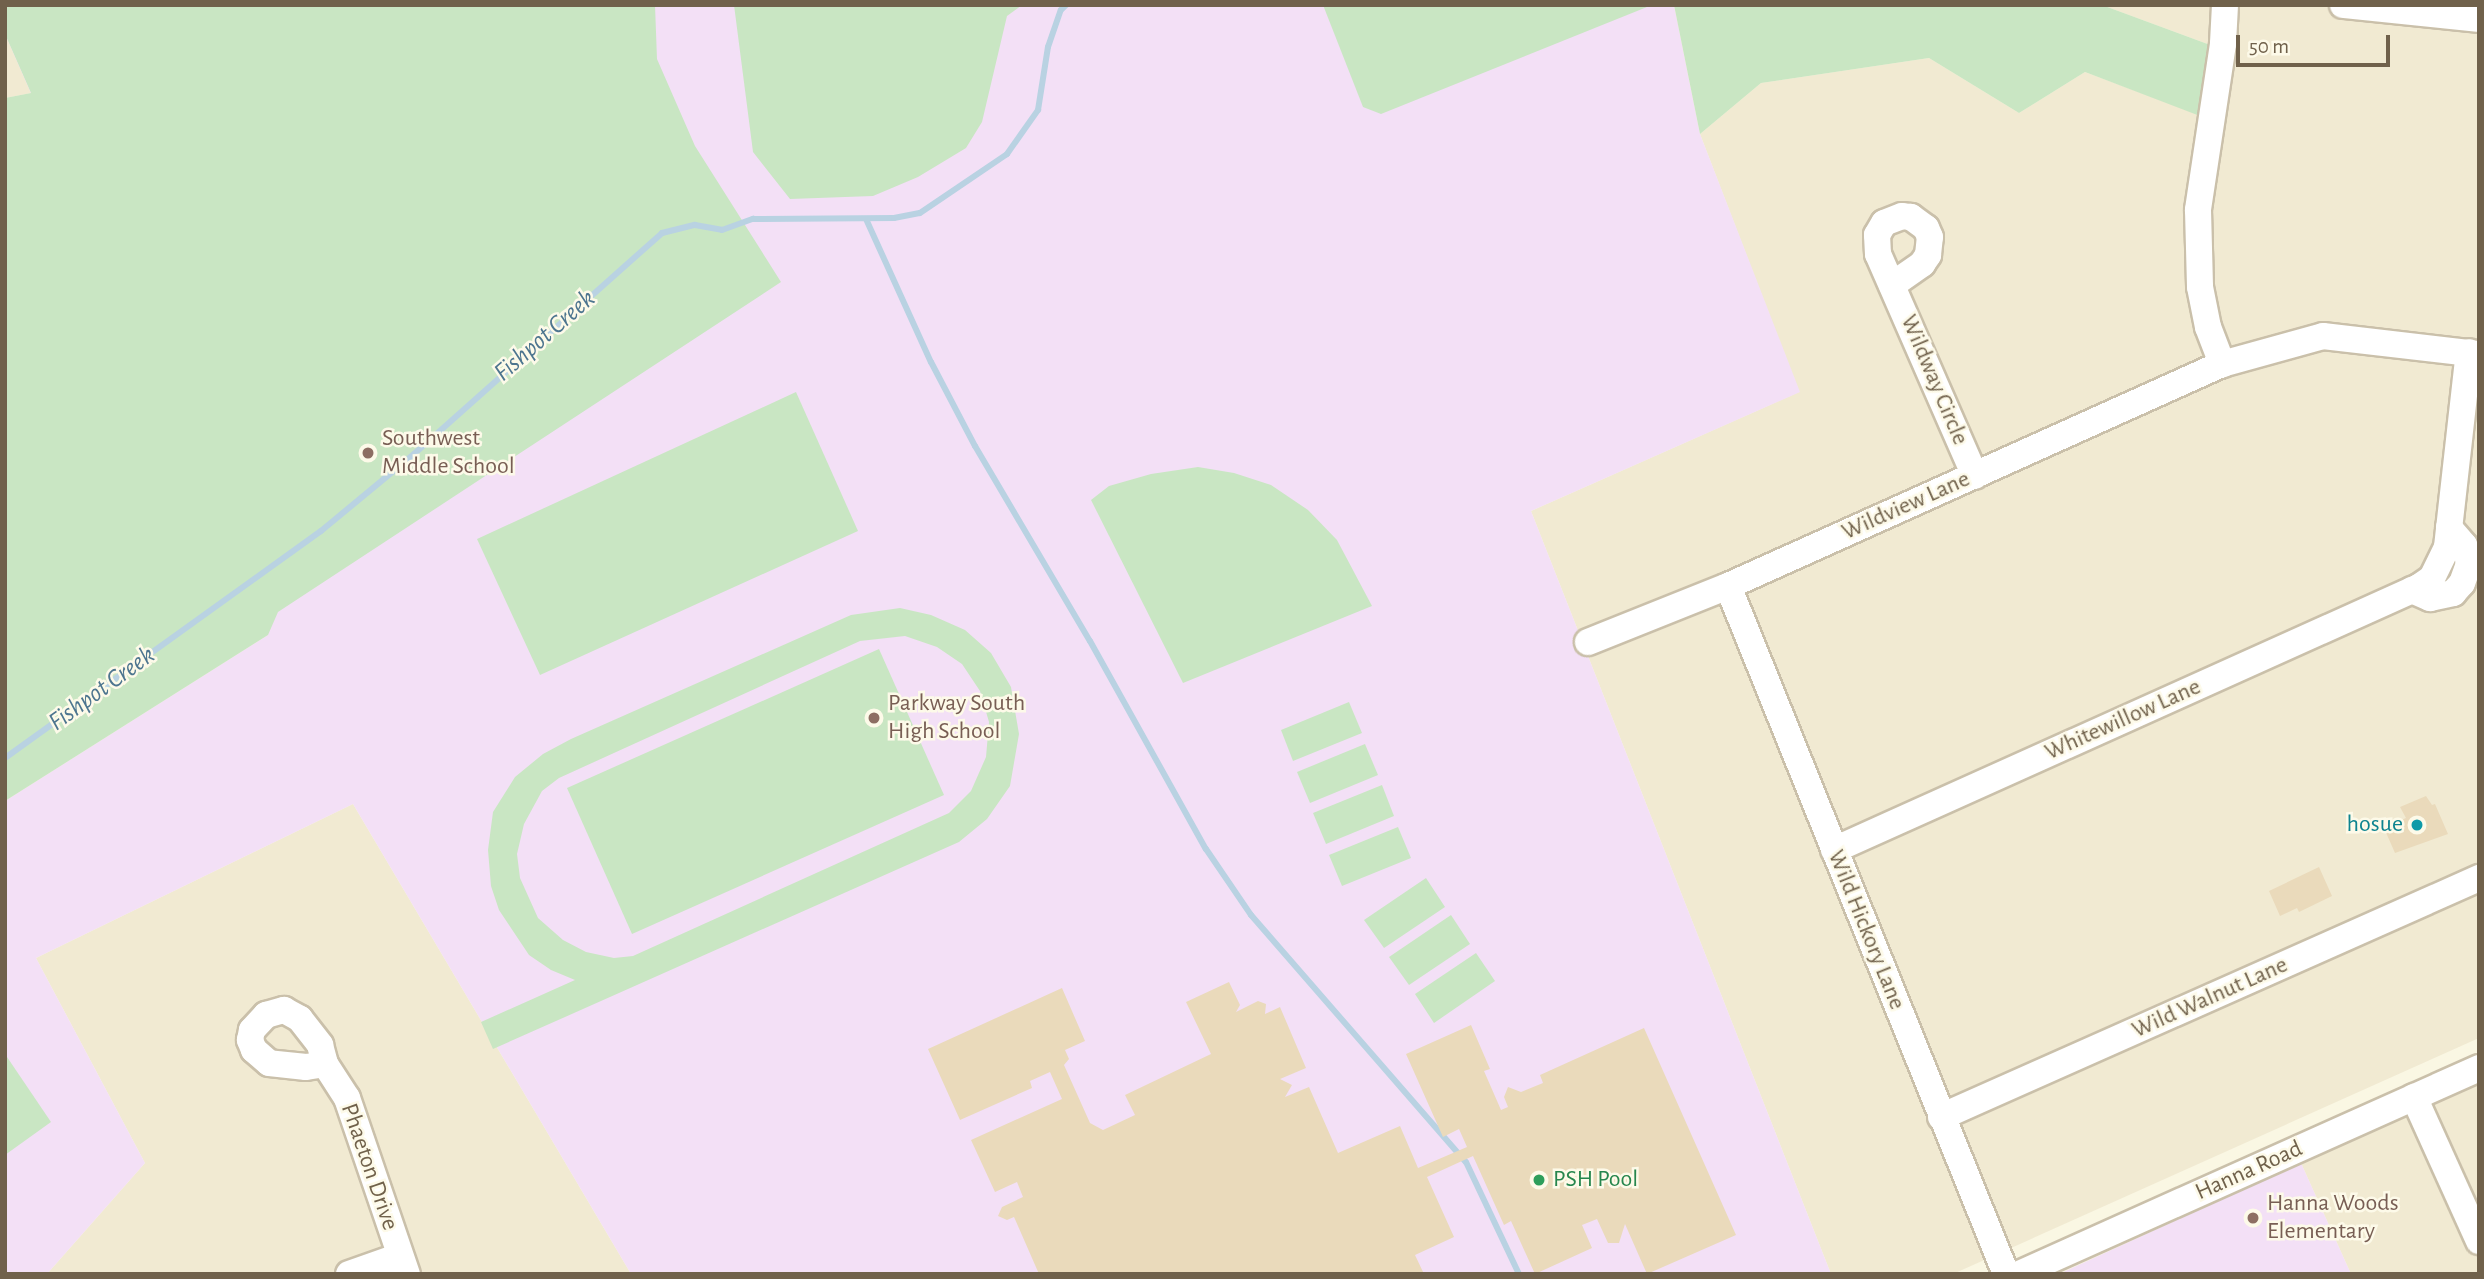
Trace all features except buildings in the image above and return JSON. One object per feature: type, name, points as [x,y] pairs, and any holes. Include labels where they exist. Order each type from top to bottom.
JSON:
[{"type":"street","points":[[2222,364],[2208,327],[2200,286],[2198,210],[2224,44],[2225,5]]},
{"type":"street","points":[[2343,5],[2479,19]]},
{"type":"street","name":"Wildway Circle","points":[[1892,285],[1975,476]]},
{"type":"street","name":"Wildview Lane","points":[[1588,642],[1728,586],[2222,364],[2323,336],[2474,353]]},
{"type":"street","name":"Whitewillow Lane","points":[[1834,850],[2412,590],[2432,578],[2440,565],[2449,528],[2474,353]]},
{"type":"street","name":"Wild Hickory Lane","points":[[1728,586],[2006,1274]]},
{"type":"street","name":"Wild Walnut Lane","points":[[1941,1117],[2479,878]]},
{"type":"street","name":"Phaeton Drive","points":[[325,1064],[347,1098],[404,1265]]},
{"type":"street","name":"Hanna Road","points":[[2019,1274],[2479,1068]]},
{"type":"street","points":[[2414,1097],[2479,1241]]},
{"type":"street","points":[[349,1274],[404,1265]]},
{"type":"shaded area","name":"Parkway South High School","points":[[5,5],[1674,5],[1700,134],[1800,392],[1531,511],[1831,1274],[631,1274],[353,804],[36,958],[145,1163],[47,1274],[5,1274],[5,801],[268,635],[5,34]]},
{"type":"shaded area","points":[[2102,5],[2479,5],[2479,1038],[1953,1274],[1831,1274],[1531,511],[1799,392],[1700,134],[1761,83],[1929,58],[2019,113],[2085,72],[2200,115],[2213,46]]},
{"type":"shaded area","points":[[5,34],[31,93],[5,98]]},
{"type":"shaded area","points":[[353,804],[631,1274],[47,1274],[145,1163],[36,958]]},
{"type":"shaded area","points":[[2479,1084],[2479,1274],[2351,1274],[2301,1163]]},
{"type":"shaded area","name":"Hanna Woods Elementary","points":[[2301,1163],[2351,1274],[2059,1274]]},
{"type":"green space","name":"Southwest Middle School","points":[[5,5],[655,5],[657,59],[695,146],[781,282],[278,612],[268,635],[5,801],[5,98],[31,93],[5,34]]},
{"type":"green space","points":[[734,5],[1022,5],[1007,16],[982,122],[966,148],[918,177],[873,196],[790,199],[753,152]]},
{"type":"green space","points":[[1323,5],[1652,5],[1381,114],[1363,107]]},
{"type":"green space","points":[[1674,5],[2102,5],[2213,46],[2200,116],[2085,72],[2019,113],[1929,58],[1761,83],[1700,134]]},
{"type":"green space","points":[[796,392],[858,531],[540,675],[477,539]]},
{"type":"green space","points":[[1198,467],[1234,473],[1271,485],[1308,510],[1337,540],[1372,606],[1183,683],[1091,500],[1109,486],[1151,474]]},
{"type":"green space","points":[[900,608],[931,615],[965,630],[991,653],[1011,687],[1019,734],[1010,786],[987,819],[959,842],[493,1049],[481,1022],[575,980],[551,970],[529,955],[499,910],[491,886],[488,850],[493,812],[515,777],[543,754],[571,739],[851,615]],"holes":[[[905,636],[937,647],[962,664],[980,691],[989,722],[986,757],[971,791],[949,813],[633,956],[614,958],[586,952],[563,940],[538,918],[520,878],[517,854],[524,824],[542,791],[559,778],[860,641]]]},
{"type":"green space","points":[[879,649],[944,795],[632,934],[567,788]]},
{"type":"green space","points":[[1349,702],[1362,733],[1293,761],[1281,730]]},
{"type":"green space","points":[[1365,744],[1378,775],[1310,803],[1297,772]]},
{"type":"green space","points":[[1382,785],[1394,816],[1326,844],[1313,813]]},
{"type":"green space","points":[[1398,827],[1411,858],[1342,886],[1329,855]]},
{"type":"green space","points":[[1426,878],[1445,907],[1384,948],[1364,920]]},
{"type":"green space","points":[[1451,915],[1470,944],[1409,985],[1389,957]]},
{"type":"green space","points":[[1476,953],[1495,981],[1434,1023],[1415,994]]},
{"type":"green space","points":[[5,1054],[51,1122],[5,1155]]},
{"type":"waterway","name":"Fishpot Creek","points":[[5,758],[321,531],[414,454],[662,233],[695,225],[722,230],[753,219],[894,218],[920,213],[1007,154],[1038,110],[1048,47],[1061,10],[1066,5]]},
{"type":"waterway","points":[[866,219],[931,362],[975,446],[1090,641],[1206,849],[1251,915],[1466,1162],[1519,1274]]},
{"type":"place","name":"Southwest Middle School","points":[[368,453]]},
{"type":"place","name":"Parkway South High School","points":[[874,718]]},
{"type":"place","name":"hosue","points":[[2417,825]]},
{"type":"place","name":"PSH Pool","points":[[1539,1180]]},
{"type":"place","name":"Hanna Woods Elementary","points":[[2253,1218]]}]
